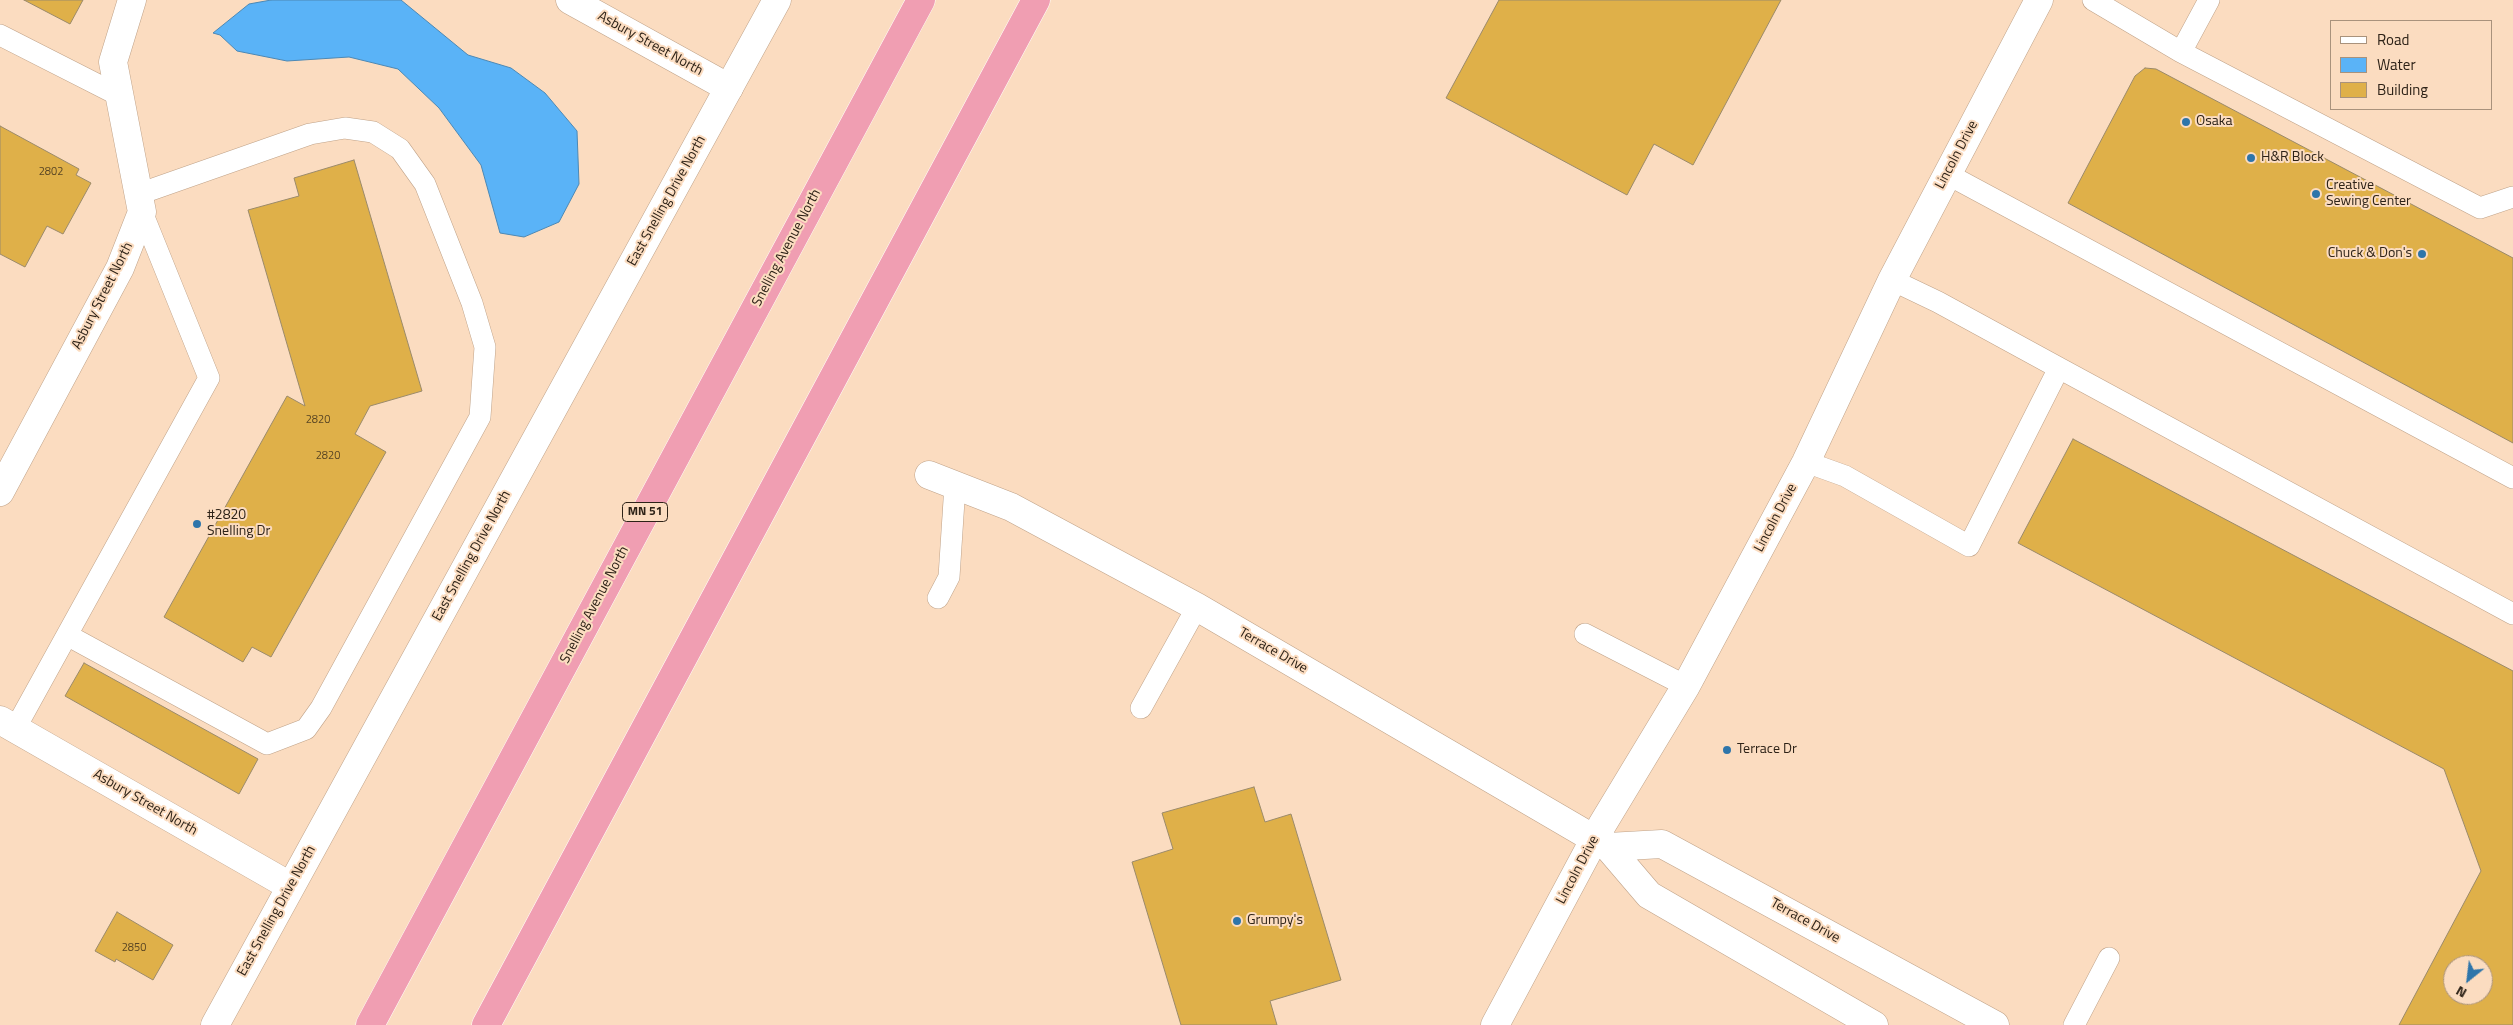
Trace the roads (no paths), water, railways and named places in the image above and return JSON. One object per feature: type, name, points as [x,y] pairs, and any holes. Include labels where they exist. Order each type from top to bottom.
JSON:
[{"type":"highway","name":"Snelling Avenue North","points":[[370,1025],[921,0]]},
{"type":"highway","points":[[486,1025],[1036,0]]},
{"type":"street","points":[[132,0],[113,62],[141,203]]},
{"type":"street","name":"Asbury Street North","points":[[570,0],[729,88]]},
{"type":"street","name":"East Snelling Drive North","points":[[215,1025],[777,0]]},
{"type":"street","name":"Lincoln Drive","points":[[1494,1025],[1601,843],[1806,462],[1892,280],[2039,0]]},
{"type":"street","name":"Asbury Street North","points":[[0,492],[120,268],[141,203]]},
{"type":"street","name":"Terrace Drive","points":[[929,475],[1011,507],[1197,607],[1601,843],[1649,896],[1874,1025]]},
{"type":"street","name":"Asbury Street North","points":[[7,725],[290,886]]},
{"type":"street","name":"Terrace Drive","points":[[1601,843],[1662,844],[1995,1025]]},
{"type":"lane","points":[[2093,0],[2181,52],[2480,208],[2513,197]]},
{"type":"lane","points":[[2181,52],[2209,0]]},
{"type":"lane","points":[[0,35],[120,96]]},
{"type":"lane","points":[[7,725],[67,635],[209,378],[141,203],[310,134],[345,128],[373,132],[400,149],[425,184],[472,304],[485,347],[480,417],[321,708],[306,729],[267,744],[67,635]]},
{"type":"lane","points":[[1947,174],[2513,478]]},
{"type":"lane","points":[[1892,280],[1938,302],[2513,614]]},
{"type":"lane","points":[[1806,462],[1845,476],[1969,546],[2059,368]]},
{"type":"lane","points":[[938,598],[949,577],[955,485]]},
{"type":"lane","points":[[1141,708],[1197,607]]},
{"type":"lane","points":[[1585,634],[1686,686]]},
{"type":"lane","points":[[2074,1025],[2109,958]]},
{"type":"water","points":[[271,0],[401,0],[468,55],[511,68],[545,93],[577,131],[579,184],[559,222],[524,237],[500,233],[481,165],[439,108],[398,69],[349,57],[287,61],[237,51],[220,35],[213,33],[249,4]]},
{"type":"place","name":"Osaka","points":[[2186,122]]},
{"type":"place","name":"H&R Block","points":[[2251,158]]},
{"type":"place","name":"Creative Sewing Center","points":[[2316,194]]},
{"type":"place","name":"Chuck & Don's","points":[[2422,254]]},
{"type":"place","name":"#2820 Snelling Dr","points":[[197,524]]},
{"type":"place","name":"Terrace Dr","points":[[1727,750]]},
{"type":"place","name":"Grumpy's","points":[[1237,921]]}]
